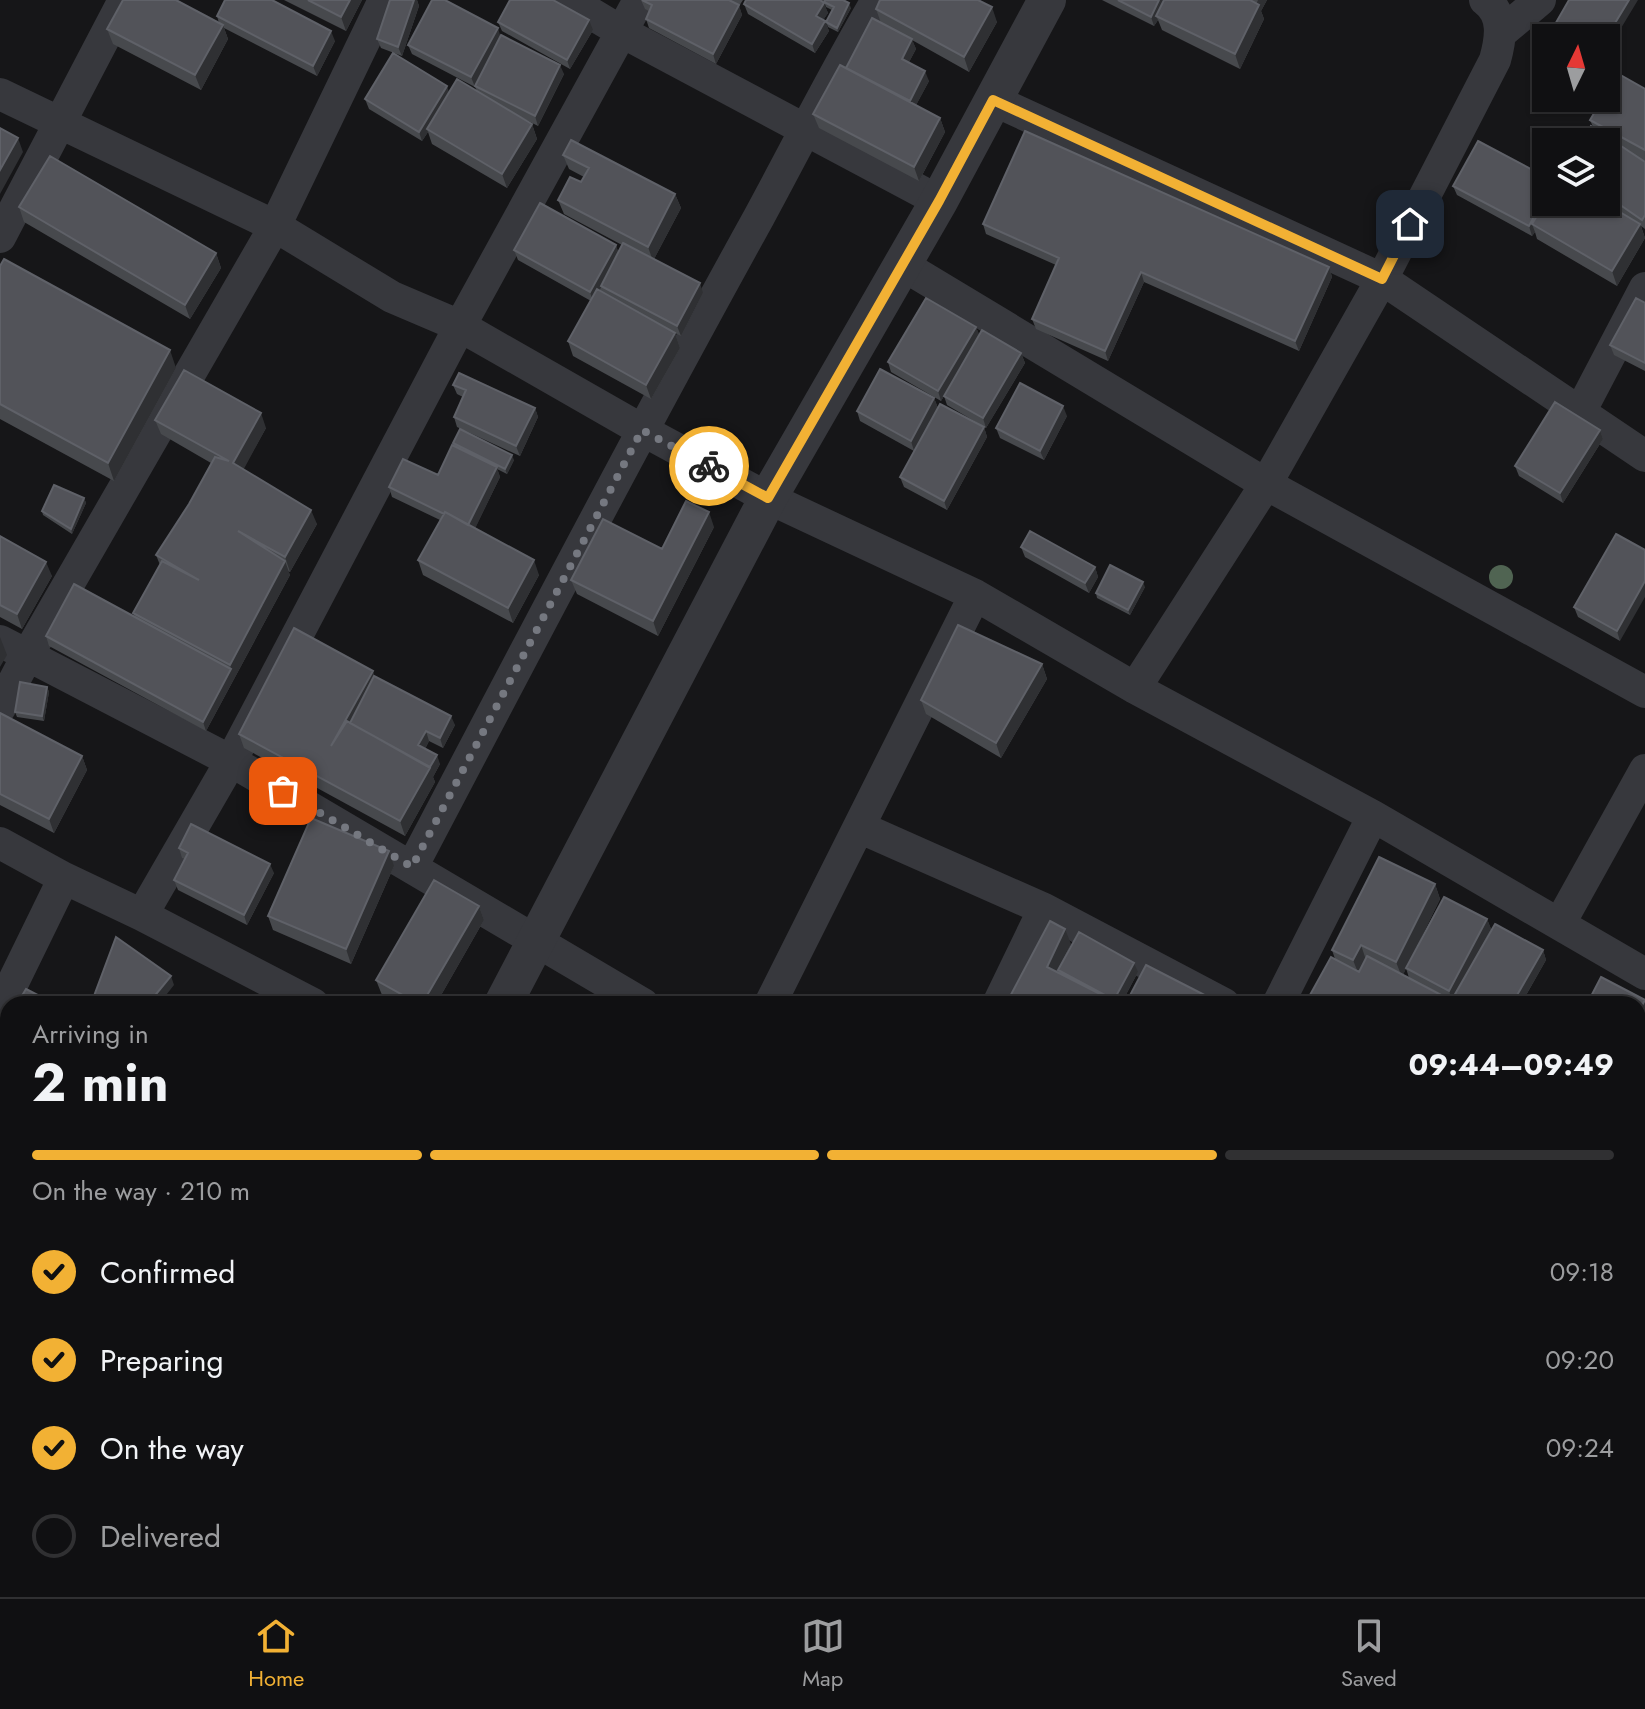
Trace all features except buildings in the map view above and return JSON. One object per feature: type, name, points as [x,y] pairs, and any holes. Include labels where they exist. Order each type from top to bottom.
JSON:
[{"type":"street","points":[[0,237],[124,0]]},
{"type":"street","points":[[0,708],[14,648],[275,226],[384,0]]},
{"type":"street","points":[[569,0],[622,32],[939,201]]},
{"type":"street","points":[[142,915],[231,761],[460,326],[639,0]]},
{"type":"street","points":[[412,867],[642,430],[877,0]]},
{"type":"street","points":[[508,996],[768,498],[939,201],[1047,0]]},
{"type":"street","points":[[1135,688],[1266,484],[1382,279],[1495,60],[1502,32],[1494,7],[1485,0]]},
{"type":"street","points":[[1502,32],[1540,0]]},
{"type":"street","points":[[0,94],[275,226],[392,297],[460,326],[768,498],[975,595],[1135,688],[1373,816],[1645,974]]},
{"type":"street","points":[[993,100],[1382,279],[1645,456]]},
{"type":"street","points":[[901,264],[1266,484],[1645,692]]},
{"type":"street","points":[[1580,412],[1645,288]]},
{"type":"street","points":[[774,996],[975,595]]},
{"type":"street","points":[[14,648],[231,761],[629,996]]},
{"type":"street","points":[[1560,923],[1645,770]]},
{"type":"street","points":[[1282,996],[1373,816]]},
{"type":"street","points":[[859,827],[1044,909],[1209,996]]},
{"type":"street","points":[[0,843],[298,996]]},
{"type":"street","points":[[6,996],[64,878]]},
{"type":"street","points":[[1002,996],[1044,909]]},
{"type":"way so far","points":[[283,791],[412,867],[642,430],[709,466]]},
{"type":"route","points":[[709,466],[768,498],[939,201],[993,100],[1382,279],[1410,224]]}]
